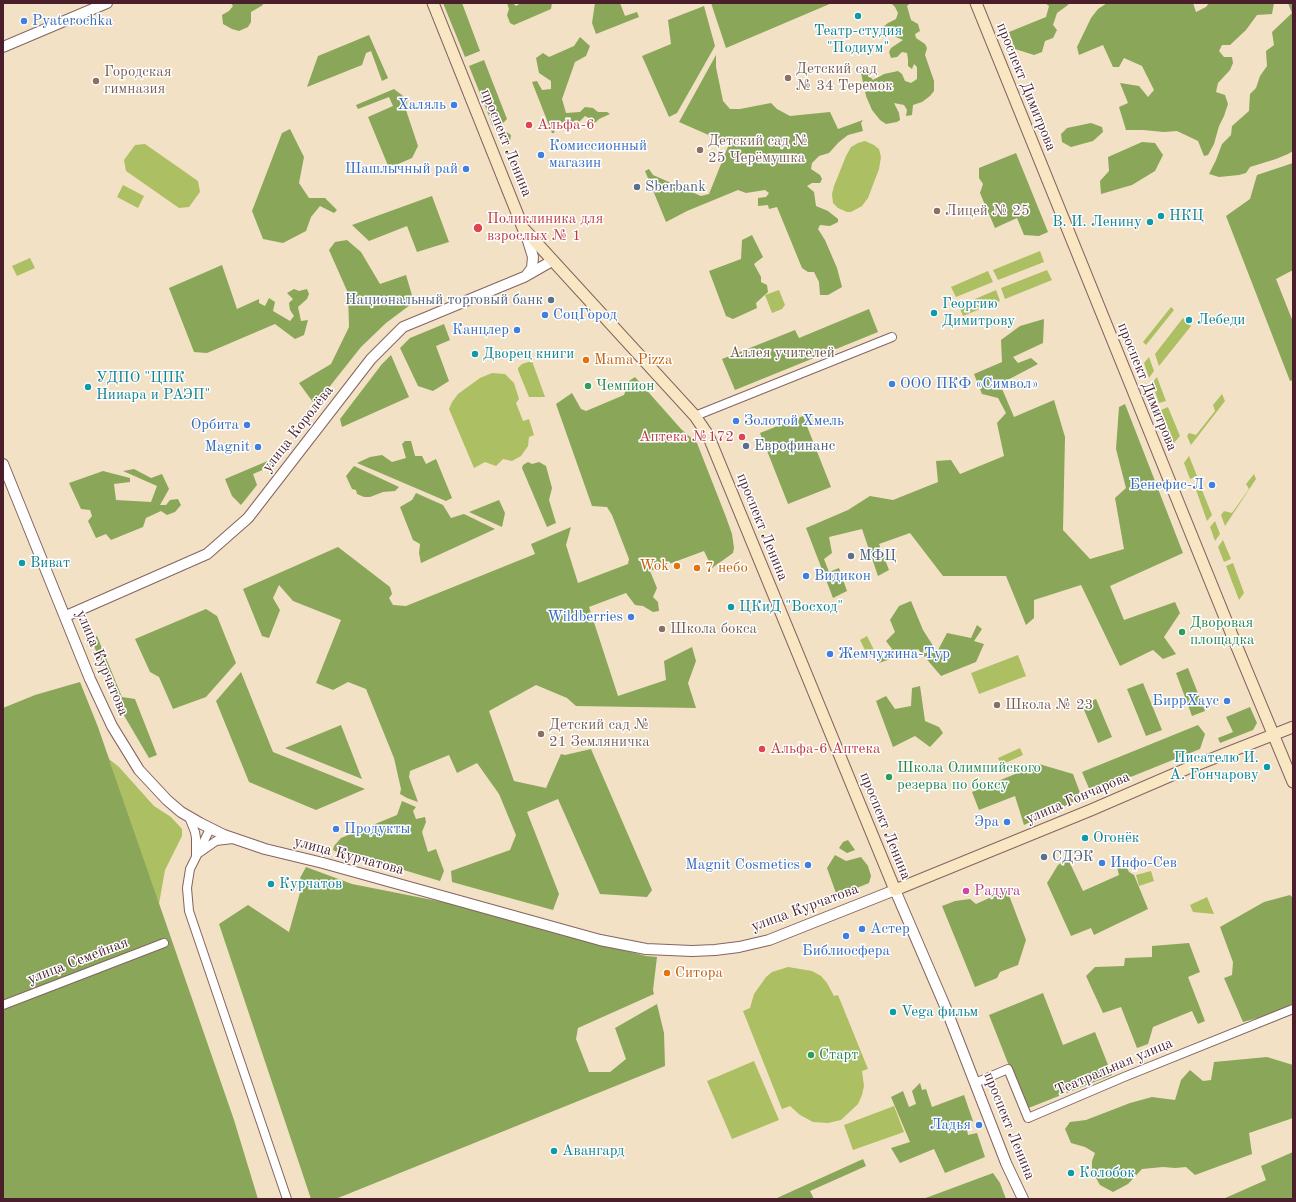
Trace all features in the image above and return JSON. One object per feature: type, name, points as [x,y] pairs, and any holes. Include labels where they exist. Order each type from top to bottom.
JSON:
[{"type":"main road","name":"проспект Ленина","points":[[433,3],[524,228],[552,261],[695,416],[708,435],[895,890]]},
{"type":"main road","name":"проспект Димитрова","points":[[976,3],[1293,782]]},
{"type":"main road","name":"улица Гончарова","points":[[895,890],[1091,810],[1186,769],[1293,727]]},
{"type":"street","points":[[3,47],[107,3]]},
{"type":"street","points":[[524,228],[533,258],[532,268],[524,277]]},
{"type":"street","name":"улица Королёва","points":[[66,616],[207,554],[248,518],[371,359],[404,327],[524,277],[552,261]]},
{"type":"street","points":[[695,416],[892,337]]},
{"type":"street","name":"улица Курчатова","points":[[3,464],[66,616],[90,679],[109,719],[139,770],[168,800],[189,817],[210,829],[265,849],[323,863],[600,940],[646,949],[692,951],[715,950],[739,947],[769,940],[895,890]]},
{"type":"street","points":[[189,817],[196,838],[196,855]]},
{"type":"street","points":[[210,829],[190,869],[188,877],[187,900],[189,911],[287,1199]]},
{"type":"street","points":[[196,855],[216,841],[234,839]]},
{"type":"street","name":"проспект Ленина","points":[[895,890],[946,1009],[1006,1163],[1022,1199]]},
{"type":"street","name":"улица Семейная","points":[[3,1005],[164,944]]},
{"type":"street","name":"Театральная улица","points":[[975,1083],[1008,1069],[1028,1118],[1124,1077],[1293,1009]]},
{"type":"green space","points":[[231,3],[262,3],[263,5],[251,12],[251,22],[248,27],[239,31],[223,24],[222,15],[229,11],[233,6]]},
{"type":"green space","points":[[443,3],[462,3],[480,51],[465,57]]},
{"type":"green space","points":[[507,3],[513,3],[516,6],[521,3],[552,3],[551,9],[514,25],[510,23],[507,15],[509,9]]},
{"type":"green space","points":[[595,3],[620,3],[625,16],[637,12],[639,17],[596,34],[592,23]]},
{"type":"green space","points":[[711,3],[832,3],[726,48]]},
{"type":"green space","points":[[891,3],[910,3],[907,6],[911,20],[918,24],[920,31],[915,34],[916,38],[925,44],[927,48],[925,55],[934,81],[934,91],[922,102],[913,105],[912,115],[906,116],[907,110],[904,105],[894,103],[899,113],[900,120],[886,124],[880,120],[872,110],[866,96],[861,73],[867,71],[873,80],[884,74],[898,71],[902,74],[905,81],[911,83],[917,79],[917,67],[914,64],[912,69],[908,66],[907,53],[902,52],[897,57],[891,58],[889,52],[891,48],[903,40],[887,33],[883,27],[896,19],[898,13]]},
{"type":"green space","points":[[1045,3],[1069,3],[1057,13],[1053,25],[1057,30],[1053,38],[1045,41],[1042,52],[1034,55],[1015,49],[1009,32],[1046,17],[1049,6]]},
{"type":"green space","points":[[1107,3],[1193,3],[1196,12],[1206,7],[1209,3],[1274,3],[1272,14],[1257,15],[1246,30],[1230,45],[1222,45],[1219,51],[1224,57],[1232,57],[1233,63],[1230,70],[1218,83],[1216,92],[1225,95],[1228,104],[1219,126],[1214,144],[1208,155],[1204,156],[1198,141],[1177,131],[1164,132],[1126,130],[1119,107],[1128,103],[1120,83],[1139,86],[1148,97],[1154,90],[1142,66],[1124,58],[1119,67],[1113,67],[1103,45],[1079,55],[1077,47],[1091,18],[1098,9]]},
{"type":"green space","points":[[1288,3],[1293,3],[1293,151],[1276,159],[1250,167],[1246,173],[1239,175],[1219,177],[1209,174],[1222,144],[1231,135],[1232,126],[1249,111],[1250,94],[1256,88],[1260,76],[1267,66],[1266,51],[1274,45],[1272,32],[1292,13]]},
{"type":"green space","points":[[704,6],[715,46],[677,113],[669,117],[642,56],[671,44],[668,20]]},
{"type":"green space","points":[[369,35],[388,78],[382,81],[371,51],[366,53],[362,65],[307,87],[318,56]]},
{"type":"green space","points":[[580,37],[590,46],[586,56],[575,62],[562,99],[566,113],[580,112],[585,107],[593,108],[598,112],[607,112],[610,114],[588,125],[589,118],[585,116],[578,123],[557,122],[554,133],[552,133],[532,82],[537,81],[542,90],[551,89],[551,81],[539,73],[536,58],[543,53],[549,57],[574,46]]},
{"type":"green space","points":[[716,55],[716,67],[723,101],[730,109],[740,109],[771,103],[777,109],[790,116],[830,112],[838,129],[863,120],[861,123],[863,131],[848,135],[829,153],[819,156],[812,163],[811,169],[820,175],[822,179],[820,183],[812,183],[807,186],[814,192],[816,206],[828,211],[838,219],[838,222],[830,226],[820,225],[818,229],[825,240],[837,268],[842,287],[828,295],[820,295],[819,282],[814,272],[808,272],[802,268],[777,207],[769,209],[768,205],[758,206],[758,198],[766,197],[769,193],[765,190],[746,193],[738,190],[687,211],[666,222],[645,171],[649,169],[653,175],[701,196],[709,194],[729,144],[679,122]]},
{"type":"green space","points":[[484,60],[507,119],[503,123],[502,129],[511,135],[510,141],[493,126],[469,66]]},
{"type":"green space","points":[[394,89],[407,99],[406,110],[418,146],[412,158],[389,168],[368,117],[393,106],[389,97],[358,109],[356,105]]},
{"type":"green space","points":[[1091,123],[1102,127],[1103,132],[1093,141],[1071,147],[1062,142],[1061,134],[1067,128]]},
{"type":"green space","points":[[290,129],[304,157],[299,183],[309,198],[325,198],[337,210],[334,213],[320,206],[311,217],[306,231],[283,243],[263,239],[252,211],[282,133]]},
{"type":"green space","points":[[865,141],[879,149],[881,157],[879,169],[868,198],[862,206],[851,212],[847,212],[838,208],[833,203],[832,194],[834,186],[851,147]]},
{"type":"green space","points":[[1142,142],[1155,143],[1163,155],[1155,171],[1132,185],[1101,194],[1100,181],[1109,171],[1108,157]]},
{"type":"green space","points":[[145,144],[198,181],[200,192],[189,207],[179,208],[126,171],[124,160],[135,145]]},
{"type":"green space","points":[[1016,153],[1048,232],[1039,236],[1024,235],[1017,218],[995,228],[980,193],[983,184],[979,178],[979,168]]},
{"type":"green space","points":[[1293,163],[1293,270],[1276,279],[1293,322],[1293,380],[1290,381],[1226,216],[1250,199],[1257,175]]},
{"type":"green space","points":[[123,185],[144,196],[138,208],[117,197]]},
{"type":"green space","points":[[432,196],[449,242],[417,252],[407,226],[369,241],[352,225]]},
{"type":"green space","points":[[752,235],[763,257],[754,264],[761,277],[761,282],[767,285],[768,292],[756,303],[757,308],[733,319],[726,316],[709,271],[741,259],[742,240]]},
{"type":"green space","points":[[347,240],[361,252],[380,284],[406,275],[414,302],[386,323],[361,347],[315,405],[299,383],[331,364],[349,327],[348,293],[329,250],[335,242]]},
{"type":"green space","points":[[1040,251],[1044,262],[998,280],[993,270]]},
{"type":"green space","points":[[30,258],[35,268],[17,276],[12,266]]},
{"type":"green space","points":[[222,265],[237,309],[259,299],[259,303],[265,306],[269,298],[275,302],[273,311],[290,321],[294,316],[290,310],[289,303],[293,299],[287,293],[294,289],[299,291],[307,289],[309,294],[307,299],[298,307],[301,321],[308,320],[304,335],[295,339],[275,324],[207,353],[194,352],[169,288]]},
{"type":"green space","points":[[1047,270],[1052,280],[1005,299],[1001,288]]},
{"type":"green space","points":[[988,271],[993,282],[956,297],[951,287]]},
{"type":"green space","points":[[779,290],[785,305],[782,309],[772,313],[765,295]]},
{"type":"green space","points":[[996,290],[1000,301],[963,316],[959,306]]},
{"type":"green space","points":[[1171,307],[1174,310],[1146,345],[1143,342]]},
{"type":"green space","name":"Аллея учителей","points":[[869,309],[878,332],[735,390],[722,359],[795,330],[799,338]]},
{"type":"green space","points":[[1183,318],[1191,326],[1159,366],[1155,354]]},
{"type":"green space","points":[[1044,319],[1043,343],[1013,357],[1018,363],[1031,358],[1038,364],[1000,384],[1014,417],[1054,400],[1065,437],[1063,530],[1090,559],[1124,549],[1115,498],[1126,488],[1116,449],[1119,407],[1125,404],[1183,553],[1110,586],[1124,620],[1175,602],[1180,613],[1164,637],[1176,654],[1163,659],[1153,650],[1120,666],[1081,585],[1034,600],[1034,618],[1026,625],[1006,576],[943,576],[910,533],[879,544],[889,570],[878,576],[862,529],[829,537],[832,553],[824,559],[829,572],[839,568],[847,591],[833,598],[806,528],[848,510],[870,496],[893,500],[938,482],[936,461],[951,460],[960,474],[1004,456],[997,423],[1006,413],[998,398],[982,394],[974,374],[1002,362],[1001,340],[1020,326]]},
{"type":"green space","points":[[444,324],[450,340],[436,346],[449,381],[433,391],[418,386],[400,348],[410,338]]},
{"type":"green space","points":[[391,355],[409,397],[342,427],[340,419],[382,364]]},
{"type":"green space","points":[[1149,357],[1154,371],[1149,378],[1144,363]]},
{"type":"green space","points":[[532,361],[545,397],[529,397],[518,370],[522,364]]},
{"type":"green space","points":[[492,373],[505,374],[514,383],[519,399],[516,403],[523,421],[529,419],[534,435],[529,437],[528,446],[521,456],[512,461],[503,459],[496,466],[485,462],[474,468],[449,409],[458,394],[480,378]]},
{"type":"green space","points":[[635,377],[681,429],[697,443],[732,534],[734,548],[733,553],[712,568],[704,551],[650,571],[657,588],[653,597],[658,602],[659,611],[653,612],[643,606],[635,605],[626,593],[589,607],[618,696],[666,680],[664,661],[692,647],[696,661],[688,683],[696,708],[576,706],[567,698],[536,685],[489,711],[514,781],[546,788],[561,754],[565,755],[591,749],[652,890],[647,897],[600,894],[558,799],[527,812],[559,894],[553,910],[452,882],[451,871],[510,850],[516,835],[499,794],[477,763],[457,773],[449,755],[410,771],[409,777],[418,802],[400,794],[401,789],[394,758],[366,689],[348,682],[333,690],[316,683],[341,620],[293,601],[279,585],[273,598],[280,610],[269,638],[262,636],[243,589],[338,547],[390,587],[392,594],[389,598],[393,605],[406,606],[535,554],[531,544],[571,527],[566,545],[578,583],[628,564],[629,559],[612,515],[607,507],[592,506],[556,404],[572,393],[581,409],[586,411],[624,395],[629,381]]},
{"type":"green space","points":[[1157,377],[1166,401],[1159,403],[1152,383]]},
{"type":"green space","points":[[1222,394],[1225,401],[1191,445],[1187,436],[1189,433],[1196,435],[1215,411],[1213,405]]},
{"type":"green space","points":[[1168,407],[1180,436],[1174,443],[1161,410]]},
{"type":"green space","points":[[803,416],[831,487],[788,504],[760,433]]},
{"type":"green space","points":[[405,441],[411,441],[415,456],[422,456],[426,464],[436,459],[452,498],[446,501],[357,463],[370,457],[382,455],[392,462],[406,458],[402,444]]},
{"type":"green space","points":[[1189,456],[1197,476],[1190,479],[1184,463]]},
{"type":"green space","points":[[270,460],[272,466],[253,474],[257,485],[241,505],[232,496],[225,479]]},
{"type":"green space","points":[[528,462],[532,464],[539,462],[546,466],[552,488],[549,500],[556,523],[547,527],[522,468],[523,465]]},
{"type":"green space","points":[[354,466],[399,487],[395,491],[383,492],[370,497],[364,497],[357,494],[356,490],[352,489],[346,476]]},
{"type":"green space","points":[[134,469],[151,478],[162,474],[169,489],[160,505],[166,505],[170,500],[178,499],[181,505],[175,512],[167,515],[161,511],[146,518],[143,527],[111,540],[106,534],[96,538],[88,521],[92,516],[90,510],[81,509],[69,483],[103,471],[130,478],[130,482],[114,484],[116,500],[151,502],[157,486],[123,471]]},
{"type":"green space","points":[[1254,474],[1256,479],[1225,526],[1221,515],[1224,511],[1232,513],[1249,489],[1246,484]]},
{"type":"green space","points":[[1200,485],[1212,515],[1207,521],[1195,487]]},
{"type":"green space","points":[[416,493],[443,505],[451,518],[464,514],[495,529],[421,563],[419,553],[420,544],[413,540],[400,507],[412,500]]},
{"type":"green space","points":[[499,500],[505,513],[502,527],[469,512]]},
{"type":"green space","points":[[1215,521],[1220,534],[1215,541],[1210,527]]},
{"type":"green space","points":[[1223,540],[1231,559],[1224,562],[1218,547]]},
{"type":"green space","points":[[1233,563],[1244,593],[1239,600],[1226,566]]},
{"type":"green space","points":[[911,601],[923,630],[937,652],[947,633],[971,638],[977,625],[982,629],[974,641],[984,644],[976,662],[941,676],[918,649],[879,663],[879,659],[892,649],[886,641],[895,632],[890,620],[899,606]]},
{"type":"green space","points":[[206,609],[217,616],[236,663],[206,697],[173,709],[159,677],[150,672],[135,639]]},
{"type":"green space","points":[[97,636],[122,697],[135,699],[157,755],[149,758],[122,712],[91,639]]},
{"type":"green space","points":[[867,636],[875,652],[868,656],[860,640]]},
{"type":"green space","points":[[1018,655],[1026,676],[979,694],[971,673]]},
{"type":"green space","points":[[1188,668],[1205,711],[1192,716],[1176,673]]},
{"type":"green space","points":[[241,672],[273,752],[365,789],[316,810],[249,782],[216,701]]},
{"type":"green space","points":[[80,682],[98,727],[234,1120],[258,1199],[3,1199],[3,708],[35,695]]},
{"type":"green space","points":[[1143,683],[1162,730],[1146,736],[1127,689]]},
{"type":"green space","points":[[920,686],[925,721],[939,727],[943,733],[930,747],[915,736],[893,747],[876,701],[886,696],[895,709],[911,706],[912,688]]},
{"type":"green space","points":[[1096,699],[1112,737],[1098,743],[1082,705]]},
{"type":"green space","points":[[1250,707],[1257,723],[1253,730],[1220,743],[1218,738],[1233,732],[1226,717]]},
{"type":"green space","points":[[341,725],[362,779],[285,748]]},
{"type":"green space","points":[[1198,725],[1205,734],[1200,749],[1091,793],[1082,772]]},
{"type":"green space","points":[[1020,748],[1023,755],[1001,765],[998,758]]},
{"type":"green space","points":[[109,759],[119,767],[154,806],[171,817],[182,829],[182,836],[165,870],[159,904]]},
{"type":"green space","points":[[1039,764],[1073,774],[1082,798],[1024,825],[1015,796],[979,810],[972,792]]},
{"type":"green space","points":[[402,801],[416,807],[413,811],[416,819],[425,817],[426,822],[422,832],[428,852],[436,849],[444,871],[440,881],[351,854],[341,854],[333,850],[334,846],[341,838],[397,815]]},
{"type":"green space","points":[[848,840],[855,850],[847,853],[839,848],[843,842]]},
{"type":"green space","points":[[835,855],[846,861],[861,857],[868,866],[871,876],[869,883],[837,896],[827,868]]},
{"type":"green space","points":[[1068,859],[1083,891],[1119,875],[1117,867],[1125,864],[1129,872],[1134,875],[1148,909],[1094,935],[1091,928],[1071,936],[1047,883],[1058,865]]},
{"type":"green space","points":[[306,867],[352,884],[448,903],[646,956],[657,957],[653,990],[654,994],[578,1028],[576,1039],[589,1072],[610,1072],[626,1059],[615,1028],[657,1004],[664,1033],[665,1066],[338,1198],[339,1199],[311,1199],[219,924],[248,905],[289,932],[303,882],[300,878]]},
{"type":"green space","points":[[1151,871],[1154,881],[1139,886],[1136,875]]},
{"type":"green space","points":[[1007,890],[1026,940],[1018,965],[1000,972],[997,978],[975,987],[942,906],[955,901],[970,899],[976,904]]},
{"type":"green space","points":[[1290,895],[1293,898],[1293,1004],[1265,1016],[1243,1022],[1224,978],[1232,975],[1233,962],[1220,927],[1264,902]]},
{"type":"green space","points":[[1207,897],[1214,914],[1193,912],[1190,905]]},
{"type":"green space","points":[[1189,943],[1200,972],[1188,977],[1205,1021],[1198,1024],[1192,1011],[1153,1027],[1148,1044],[1137,1048],[1121,1007],[1103,1013],[1086,976],[1095,967],[1124,966],[1125,958],[1152,957],[1152,946]]},
{"type":"green space","name":"Старт","points":[[788,967],[812,971],[821,976],[827,983],[834,996],[838,995],[868,1069],[862,1071],[864,1086],[858,1104],[841,1120],[828,1123],[813,1122],[800,1115],[790,1106],[782,1109],[743,1011],[750,1008],[754,994],[766,977],[772,972]]},
{"type":"green space","points":[[1043,993],[1063,1045],[1095,1032],[1112,1075],[1026,1109],[989,1015]]},
{"type":"green space","points":[[1267,1057],[1293,1065],[1293,1118],[1249,1133],[1252,1154],[1195,1175],[1186,1167],[1142,1169],[1128,1184],[1113,1192],[1100,1185],[1092,1171],[1092,1161],[1095,1153],[1085,1147],[1071,1143],[1065,1129],[1070,1122],[1086,1120],[1130,1103],[1152,1097],[1175,1100],[1181,1080],[1190,1070],[1203,1081],[1211,1080],[1214,1062]]},
{"type":"green space","points":[[754,1061],[779,1120],[732,1139],[707,1081]]},
{"type":"green space","points":[[920,1083],[922,1090],[926,1089],[932,1107],[964,1095],[973,1121],[966,1124],[968,1135],[977,1133],[985,1157],[945,1173],[934,1149],[900,1163],[891,1148],[910,1142],[891,1097],[903,1091],[909,1107],[916,1104],[912,1091]]},
{"type":"green space","points":[[894,1106],[904,1132],[853,1150],[844,1125]]},
{"type":"green space","points":[[1293,1152],[1293,1199],[1223,1199],[1266,1180],[1261,1166]]},
{"type":"green space","points":[[863,1159],[866,1166],[810,1191],[814,1199],[777,1199],[777,1198]]},
{"type":"green space","points":[[993,1173],[1000,1183],[1006,1199],[923,1199]]},
{"type":"place","name":"Театр-студия \"Подиум\"","points":[[858,16]]},
{"type":"place","name":"Pyaterochka","points":[[24,21]]},
{"type":"place","name":"Детский сад № 34 Теремок","points":[[788,78]]},
{"type":"place","name":"Городская гимназия","points":[[96,81]]},
{"type":"place","name":"Халяль","points":[[454,105]]},
{"type":"place","name":"Альфа-6","points":[[529,125]]},
{"type":"place","name":"Детский сад № 25 Черёмушка","points":[[700,150]]},
{"type":"place","name":"Комиссионный магазин","points":[[541,155]]},
{"type":"place","name":"Шашлычный рай","points":[[466,169]]},
{"type":"place","name":"Sberbank","points":[[637,187]]},
{"type":"place","name":"Лицей № 25","points":[[937,211]]},
{"type":"place","name":"НКЦ","points":[[1161,216]]},
{"type":"place","name":"В. И. Ленину","points":[[1150,222]]},
{"type":"place","name":"Поликлиника для взрослых № 1","points":[[478,228]]},
{"type":"place","name":"Национальный торговый банк","points":[[551,300]]},
{"type":"place","name":"Георгию Димитрову","points":[[934,313]]},
{"type":"place","name":"СоцГород","points":[[545,315]]},
{"type":"place","name":"Лебеди","points":[[1189,320]]},
{"type":"place","name":"Канцлер","points":[[517,330]]},
{"type":"place","name":"Дворец книги","points":[[475,354]]},
{"type":"place","name":"Mama Pizza","points":[[586,360]]},
{"type":"place","name":"ООО ПКФ «Символ»","points":[[892,384]]},
{"type":"place","name":"Чемпион","points":[[588,386]]},
{"type":"place","name":"УДПО \"ЦПК Нииара и РАЭП\"","points":[[88,387]]},
{"type":"place","name":"Золотой Хмель","points":[[736,421]]},
{"type":"place","name":"Орбита","points":[[247,425]]},
{"type":"place","name":"Аптека №172","points":[[742,437]]},
{"type":"place","name":"Еврофинанс","points":[[746,446]]},
{"type":"place","name":"Magnit","points":[[258,447]]},
{"type":"place","name":"Бенефис-Л","points":[[1212,485]]},
{"type":"place","name":"МФЦ","points":[[851,556]]},
{"type":"place","name":"Виват","points":[[22,563]]},
{"type":"place","name":"Wok","points":[[677,566]]},
{"type":"place","name":"7 небо","points":[[697,568]]},
{"type":"place","name":"Видикон","points":[[806,576]]},
{"type":"place","name":"ЦКиД \"Восход\"","points":[[731,607]]},
{"type":"place","name":"Wildberries","points":[[631,617]]},
{"type":"place","name":"Школа бокса","points":[[662,629]]},
{"type":"place","name":"Дворовая площадка","points":[[1182,632]]},
{"type":"place","name":"Жемчужина-Тур","points":[[830,654]]},
{"type":"place","name":"БиррХаус","points":[[1227,701]]},
{"type":"place","name":"Школа № 23","points":[[997,705]]},
{"type":"place","name":"Детский сад № 21 Земляничка","points":[[541,734]]},
{"type":"place","name":"Альфа-6 Аптека","points":[[762,749]]},
{"type":"place","name":"Писателю И. А. Гончарову","points":[[1267,767]]},
{"type":"place","name":"Школа Олимпийского резерва по боксу","points":[[889,777]]},
{"type":"place","name":"Эра","points":[[1007,822]]},
{"type":"place","name":"Продукты","points":[[336,829]]},
{"type":"place","name":"Огонёк","points":[[1085,838]]},
{"type":"place","name":"СДЭК","points":[[1044,857]]},
{"type":"place","name":"Инфо-Сев","points":[[1102,863]]},
{"type":"place","name":"Magnit Cosmetics","points":[[808,865]]},
{"type":"place","name":"Курчатов","points":[[271,884]]},
{"type":"place","name":"Радуга","points":[[966,891]]},
{"type":"place","name":"Астер","points":[[862,929]]},
{"type":"place","name":"Библиосфера","points":[[846,936]]},
{"type":"place","name":"Ситора","points":[[667,973]]},
{"type":"place","name":"Vega фильм","points":[[893,1012]]},
{"type":"place","name":"Старт","points":[[811,1055]]},
{"type":"place","name":"Ладья","points":[[979,1125]]},
{"type":"place","name":"Авангард","points":[[554,1151]]},
{"type":"place","name":"Колобок","points":[[1071,1173]]}]
